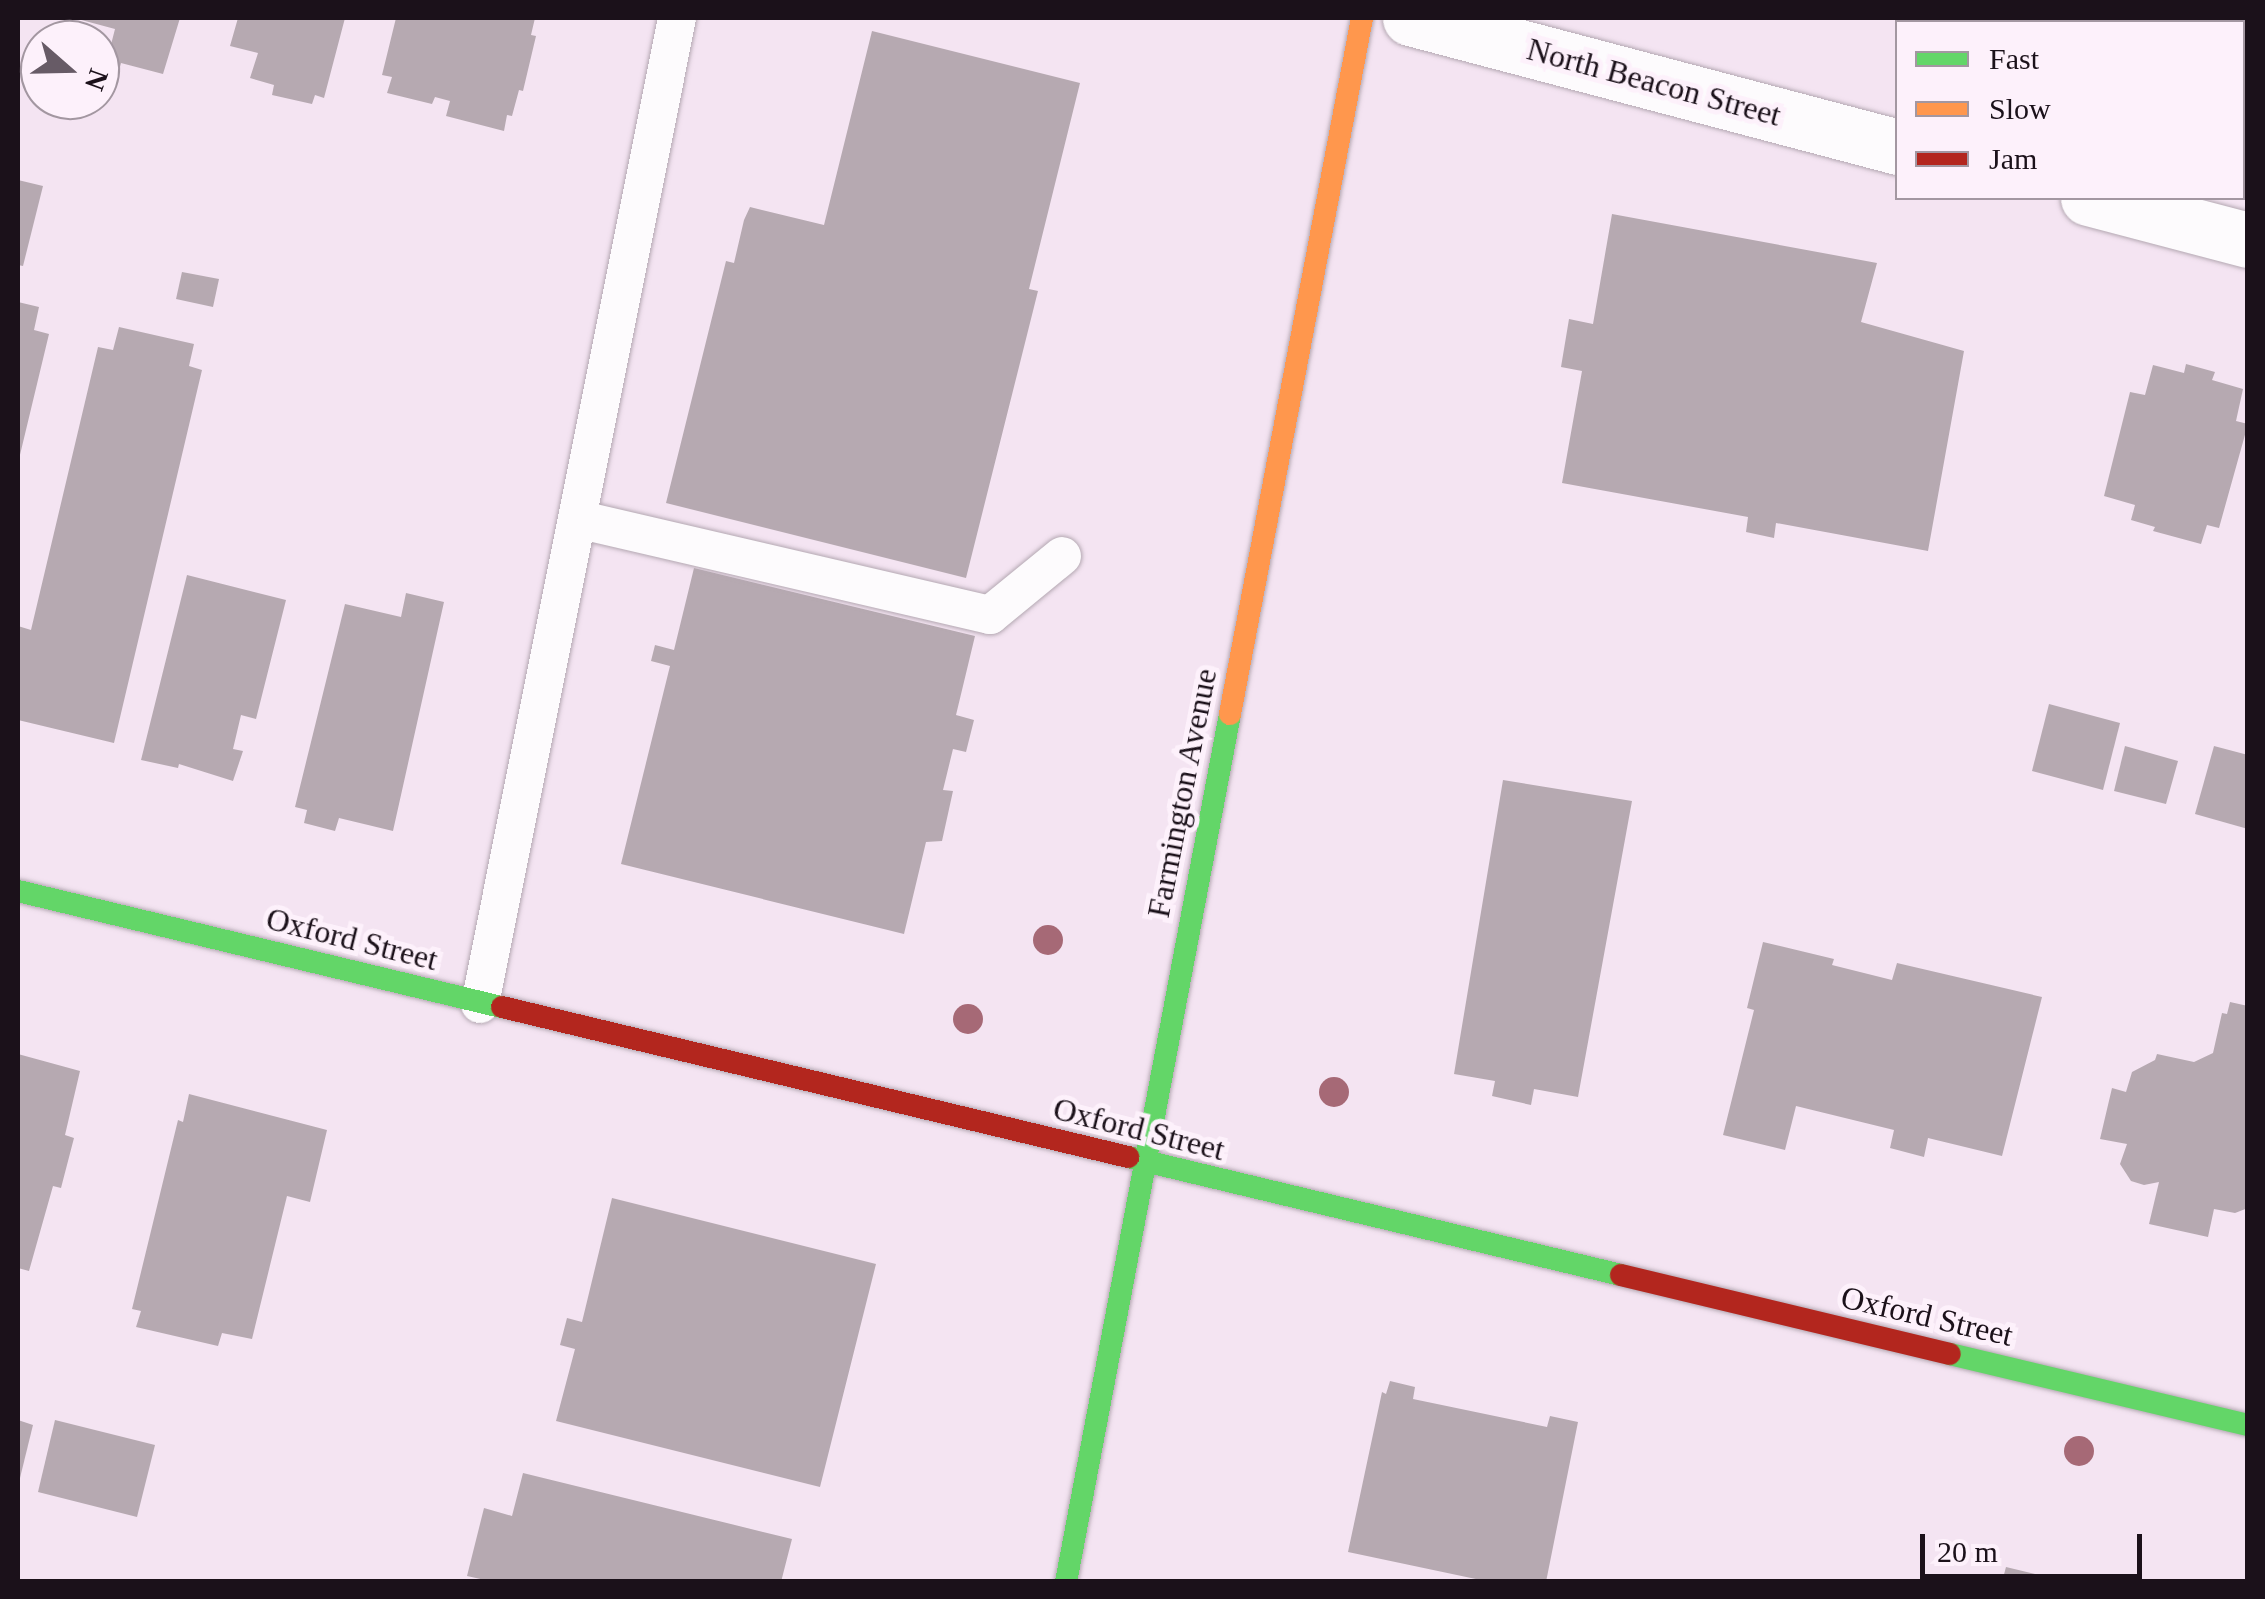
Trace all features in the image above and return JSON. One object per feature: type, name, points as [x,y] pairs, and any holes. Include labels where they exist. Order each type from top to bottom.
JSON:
[{"type":"street","name":"Farmington Avenue","points":[[1066,1582],[1362,18]]},
{"type":"street","name":"North Beacon Street","points":[[1410,18],[1895,146]]},
{"type":"street","points":[[2096,200],[2248,240]]},
{"type":"street","name":"Oxford Street","points":[[18,891],[1145,1164],[2248,1425]]},
{"type":"lane","points":[[480,1004],[677,18]]},
{"type":"lane","points":[[577,519],[990,615],[1062,556]]},
{"type":"building","points":[[74,18],[180,18],[163,74],[121,63],[120,67],[120,20]]},
{"type":"building","points":[[238,18],[345,18],[324,98],[315,95],[312,104],[272,95],[274,85],[250,78],[258,53],[230,46]]},
{"type":"building","points":[[396,18],[535,18],[531,35],[536,36],[523,91],[519,90],[512,116],[507,115],[504,131],[446,116],[450,101],[435,97],[432,104],[387,93],[392,77],[382,75]]},
{"type":"building","points":[[872,31],[1080,83],[1029,289],[1038,291],[966,578],[666,503],[726,261],[734,263],[750,207],[824,225]]},
{"type":"building","points":[[18,180],[43,186],[23,266],[18,265]]},
{"type":"building","points":[[1612,214],[1877,263],[1861,322],[1964,351],[1928,551],[1776,523],[1774,538],[1746,532],[1748,517],[1562,483],[1582,371],[1561,367],[1569,319],[1593,324]]},
{"type":"building","points":[[182,272],[219,279],[213,307],[176,299]]},
{"type":"building","points":[[18,302],[39,307],[34,330],[49,334],[19,459]]},
{"type":"building","points":[[119,327],[194,344],[189,366],[202,370],[114,743],[18,720],[18,626],[31,630],[98,347],[113,350]]},
{"type":"building","points":[[2186,364],[2215,372],[2212,380],[2243,389],[2236,421],[2248,424],[2219,528],[2207,525],[2201,544],[2153,531],[2155,527],[2131,520],[2135,505],[2104,496],[2130,392],[2145,395],[2153,365],[2184,373]]},
{"type":"building","points":[[694,568],[975,636],[956,715],[974,720],[966,752],[953,749],[943,790],[953,791],[942,841],[926,842],[904,934],[621,864],[670,666],[651,661],[655,645],[674,650]]},
{"type":"building","points":[[187,575],[286,600],[256,719],[241,715],[233,749],[243,751],[233,781],[179,764],[178,768],[141,760]]},
{"type":"building","points":[[406,593],[444,602],[393,831],[339,818],[335,831],[304,823],[307,810],[295,807],[345,604],[401,617]]},
{"type":"building","points":[[2049,704],[2120,723],[2103,790],[2032,771]]},
{"type":"building","points":[[2125,746],[2178,761],[2166,804],[2114,791]]},
{"type":"building","points":[[2214,746],[2248,755],[2248,829],[2195,814]]},
{"type":"building","points":[[1503,780],[1632,801],[1578,1097],[1534,1089],[1531,1105],[1492,1096],[1495,1081],[1454,1074]]},
{"type":"building","points":[[1763,942],[1834,959],[1832,965],[1892,980],[1897,963],[2042,997],[2002,1156],[1928,1138],[1924,1157],[1890,1148],[1894,1130],[1796,1106],[1785,1150],[1723,1135],[1754,1010],[1747,1008]]},
{"type":"building","points":[[2230,1002],[2248,1006],[2248,1208],[2235,1213],[2214,1209],[2208,1237],[2149,1224],[2159,1182],[2144,1185],[2131,1181],[2120,1164],[2127,1144],[2100,1139],[2112,1088],[2126,1092],[2132,1072],[2155,1060],[2157,1054],[2194,1062],[2213,1053],[2222,1013],[2227,1014]]},
{"type":"building","points":[[18,1054],[80,1071],[65,1135],[74,1138],[61,1188],[53,1186],[29,1271],[18,1268]]},
{"type":"building","points":[[189,1094],[327,1130],[310,1202],[287,1196],[252,1339],[222,1333],[218,1346],[136,1327],[141,1311],[132,1309],[178,1120],[183,1122]]},
{"type":"building","points":[[612,1198],[876,1264],[820,1487],[556,1421],[575,1349],[560,1345],[567,1318],[582,1322]]},
{"type":"building","points":[[1390,1381],[1415,1387],[1413,1399],[1547,1427],[1550,1416],[1578,1422],[1546,1582],[1490,1582],[1348,1552],[1382,1392],[1386,1394]]},
{"type":"building","points":[[18,1420],[33,1425],[19,1482],[18,1482]]},
{"type":"building","points":[[55,1420],[155,1445],[137,1517],[38,1492]]},
{"type":"building","points":[[523,1473],[792,1539],[781,1582],[494,1582],[467,1576],[484,1508],[512,1516]]},
{"type":"building","points":[[2006,1567],[2060,1580],[2060,1582],[2002,1582]]},
{"type":"traffic: fast","points":[[1066,1582],[1230,714]]},
{"type":"traffic: fast","points":[[18,891],[502,1007]]},
{"type":"traffic: fast","points":[[1128,1157],[1621,1275]]},
{"type":"traffic: fast","points":[[1950,1354],[2248,1425]]},
{"type":"traffic: slow","points":[[1230,714],[1362,18]]},
{"type":"traffic: jam","points":[[502,1007],[1128,1157]]},
{"type":"traffic: jam","points":[[1621,1275],[1950,1354]]}]
